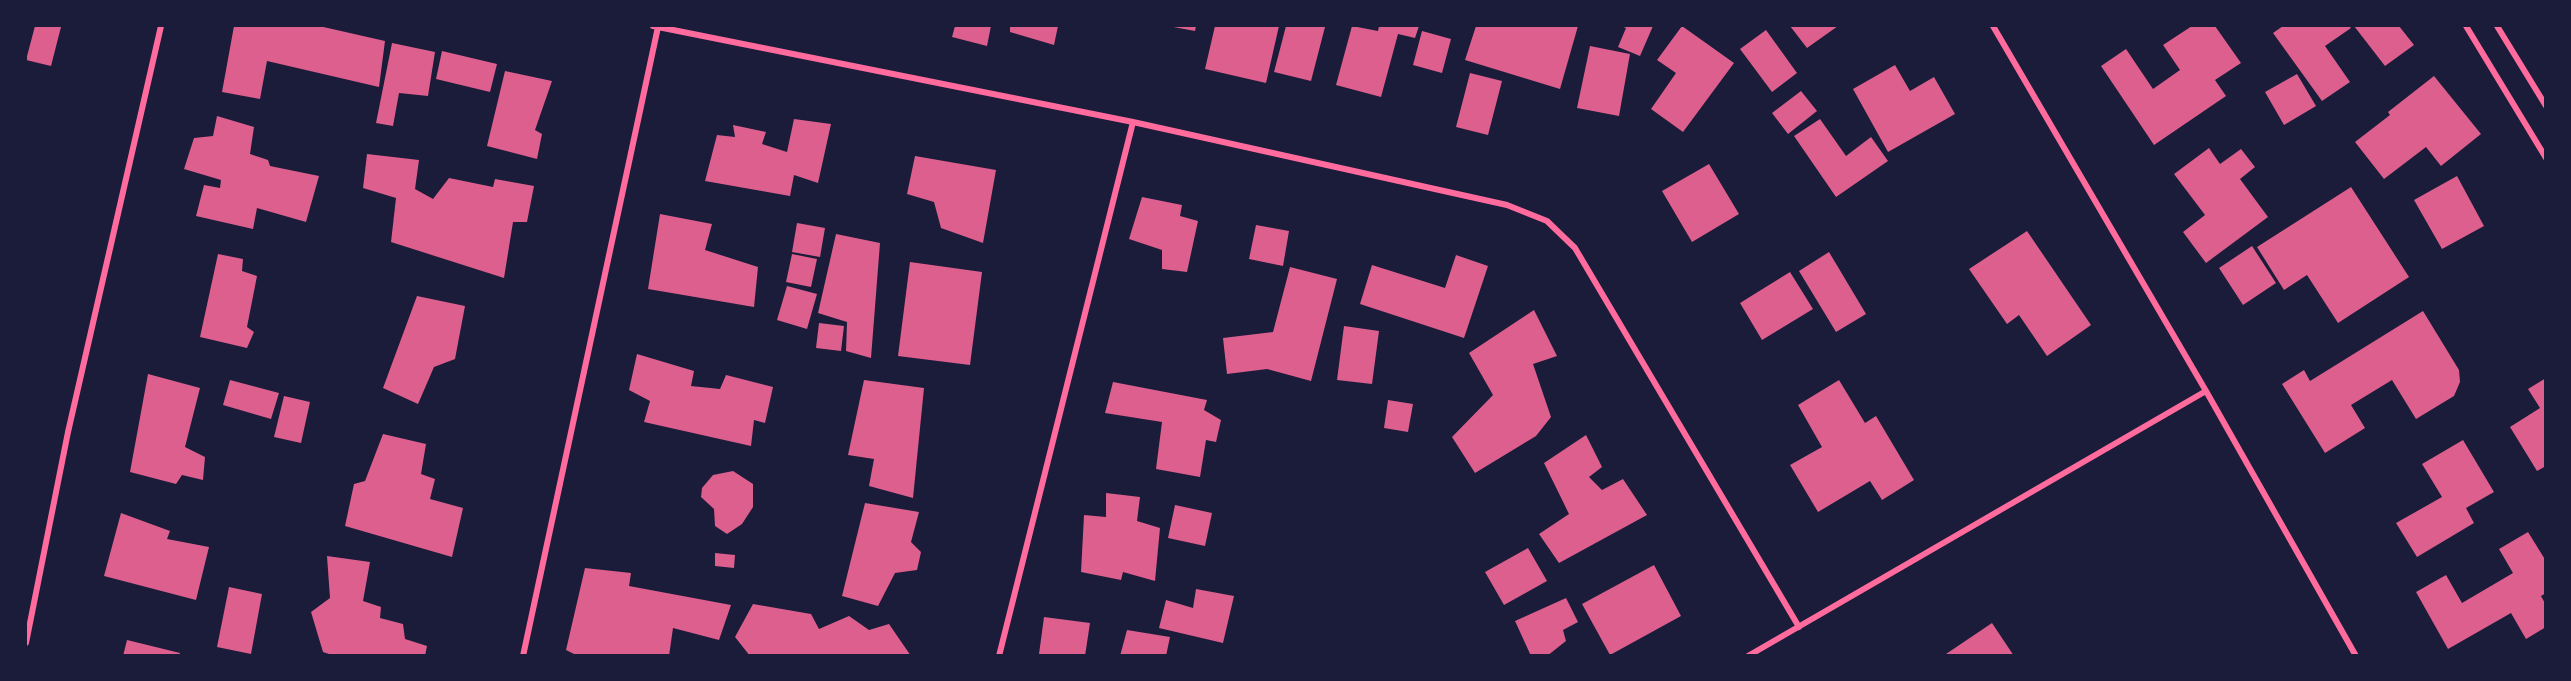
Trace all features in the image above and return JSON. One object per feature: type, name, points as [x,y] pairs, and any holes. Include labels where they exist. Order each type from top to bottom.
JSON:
[{"type":"street","points":[[26,644],[68,432],[161,26]]},
{"type":"street","points":[[523,656],[655,26],[1133,122],[1507,205],[1547,221],[1575,248],[1799,627]]},
{"type":"street","points":[[1993,26],[2206,391],[2356,656]]},
{"type":"street","points":[[2466,26],[2546,158]]},
{"type":"street","points":[[2497,26],[2546,106]]},
{"type":"street","points":[[999,656],[1133,122]]},
{"type":"street","points":[[1748,656],[2206,391]]},
{"type":"building","points":[[35,26],[61,27],[51,66],[26,60]]},
{"type":"building","points":[[234,26],[319,26],[385,41],[379,87],[267,61],[260,99],[222,92]]},
{"type":"building","points":[[955,26],[991,26],[987,46],[952,37]]},
{"type":"building","points":[[1010,26],[1058,26],[1054,45],[1010,32]]},
{"type":"building","points":[[1168,26],[1196,26],[1195,31]]},
{"type":"building","points":[[1215,26],[1279,26],[1266,83],[1205,69]]},
{"type":"building","points":[[1286,26],[1325,27],[1311,81],[1274,72]]},
{"type":"building","points":[[1352,26],[1378,31],[1379,26],[1419,26],[1415,38],[1398,34],[1381,97],[1336,85]]},
{"type":"building","points":[[1476,26],[1578,26],[1560,89],[1465,60]]},
{"type":"building","points":[[1621,26],[1653,26],[1640,56],[1618,47],[1626,28]]},
{"type":"building","points":[[1682,26],[1734,63],[1683,132],[1651,109],[1676,73],[1657,60]]},
{"type":"building","points":[[1790,26],[1838,26],[1807,48]]},
{"type":"building","points":[[2192,26],[2215,26],[2241,63],[2215,80],[2226,96],[2154,145],[2101,66],[2126,49],[2153,89],[2180,70],[2163,45]]},
{"type":"building","points":[[2283,26],[2349,26],[2351,28],[2325,46],[2350,82],[2322,101],[2273,33]]},
{"type":"building","points":[[2354,26],[2399,26],[2414,45],[2385,66]]},
{"type":"building","points":[[1766,30],[1797,73],[1772,92],[1740,49]]},
{"type":"building","points":[[1422,31],[1451,39],[1442,73],[1413,65]]},
{"type":"building","points":[[392,43],[435,52],[428,96],[399,93],[393,126],[376,123]]},
{"type":"building","points":[[1590,46],[1630,54],[1619,116],[1577,108]]},
{"type":"building","points":[[442,51],[497,64],[490,92],[436,79]]},
{"type":"building","points":[[1895,65],[1910,91],[1934,77],[1955,114],[1888,152],[1853,89]]},
{"type":"building","points":[[505,71],[552,81],[535,130],[542,134],[537,159],[487,146]]},
{"type":"building","points":[[1470,73],[1502,81],[1488,135],[1456,127]]},
{"type":"building","points":[[2297,74],[2316,106],[2284,125],[2265,92]]},
{"type":"building","points":[[2434,76],[2481,134],[2441,166],[2426,147],[2384,179],[2355,142],[2390,115],[2388,112]]},
{"type":"building","points":[[1801,91],[1817,111],[1788,134],[1772,113]]},
{"type":"building","points":[[217,116],[254,127],[250,154],[268,160],[270,166],[319,176],[306,222],[257,208],[253,229],[196,216],[204,185],[220,188],[221,180],[184,169],[194,138],[213,136]]},
{"type":"building","points":[[794,119],[831,124],[818,183],[794,175],[790,196],[705,181],[717,135],[735,137],[733,125],[766,132],[762,144],[787,152]]},
{"type":"building","points":[[1820,119],[1846,156],[1871,137],[1888,161],[1836,197],[1794,136]]},
{"type":"building","points":[[2209,148],[2220,164],[2241,149],[2255,167],[2240,179],[2268,217],[2206,263],[2183,232],[2205,215],[2174,174]]},
{"type":"building","points":[[367,154],[419,160],[415,189],[433,199],[449,178],[493,187],[495,179],[534,186],[527,222],[513,222],[504,278],[391,242],[396,198],[363,188]]},
{"type":"building","points":[[915,156],[996,170],[983,243],[941,228],[934,202],[907,194]]},
{"type":"building","points":[[1709,164],[1739,214],[1692,242],[1662,191]]},
{"type":"building","points":[[2457,176],[2484,226],[2442,249],[2414,200]]},
{"type":"building","points":[[2351,187],[2409,277],[2338,323],[2307,275],[2284,290],[2257,247]]},
{"type":"building","points":[[1142,197],[1182,205],[1180,216],[1198,221],[1187,272],[1162,269],[1162,250],[1129,239]]},
{"type":"building","points":[[660,214],[712,224],[705,250],[758,267],[754,307],[648,289]]},
{"type":"building","points":[[797,223],[825,228],[820,257],[792,252]]},
{"type":"building","points":[[1256,225],[1289,231],[1283,266],[1249,259]]},
{"type":"building","points":[[2027,231],[2091,325],[2047,356],[2019,315],[2007,324],[1969,269]]},
{"type":"building","points":[[836,234],[880,243],[871,358],[846,351],[847,322],[818,313]]},
{"type":"building","points":[[2252,246],[2276,283],[2243,305],[2219,268]]},
{"type":"building","points":[[1829,252],[1866,314],[1836,332],[1799,271]]},
{"type":"building","points":[[218,254],[243,259],[242,271],[257,276],[247,327],[254,332],[247,348],[200,337]]},
{"type":"building","points":[[792,254],[817,259],[811,287],[786,282]]},
{"type":"building","points":[[1456,255],[1488,266],[1464,338],[1360,304],[1372,265],[1445,288]]},
{"type":"building","points":[[910,262],[982,272],[970,365],[898,356]]},
{"type":"building","points":[[1290,267],[1337,279],[1311,381],[1267,369],[1227,374],[1223,338],[1273,332]]},
{"type":"building","points":[[1790,272],[1813,309],[1762,340],[1740,303]]},
{"type":"building","points":[[787,286],[817,294],[807,329],[777,320]]},
{"type":"building","points":[[417,296],[465,306],[455,359],[434,367],[418,404],[383,388]]},
{"type":"building","points":[[1534,310],[1557,356],[1533,364],[1551,417],[1536,436],[1475,473],[1452,437],[1493,395],[1469,353]]},
{"type":"building","points":[[2423,311],[2459,370],[2460,382],[2454,396],[2416,419],[2392,380],[2351,405],[2365,428],[2325,453],[2282,384],[2304,370],[2310,381]]},
{"type":"building","points":[[819,323],[844,326],[841,351],[816,348]]},
{"type":"building","points":[[1344,326],[1379,331],[1372,384],[1337,380]]},
{"type":"building","points":[[637,354],[694,371],[691,386],[720,389],[726,375],[773,387],[765,423],[754,420],[751,446],[644,422],[650,401],[629,390]]},
{"type":"building","points":[[148,374],[200,388],[185,447],[205,457],[203,480],[182,475],[176,484],[130,472]]},
{"type":"building","points":[[2546,378],[2546,466],[2537,471],[2510,427],[2540,408],[2528,389]]},
{"type":"building","points":[[230,380],[279,393],[271,419],[223,405]]},
{"type":"building","points":[[864,380],[924,388],[913,498],[869,486],[874,459],[848,455]]},
{"type":"building","points":[[1839,380],[1865,423],[1876,416],[1914,480],[1882,500],[1870,481],[1818,512],[1790,465],[1822,447],[1798,405]]},
{"type":"building","points":[[1113,382],[1207,400],[1204,410],[1221,420],[1216,442],[1206,440],[1200,477],[1156,469],[1162,422],[1105,413]]},
{"type":"building","points":[[284,396],[310,402],[301,443],[274,437]]},
{"type":"building","points":[[1388,400],[1413,404],[1408,432],[1384,428]]},
{"type":"building","points":[[383,434],[426,444],[421,474],[435,479],[430,499],[463,508],[452,557],[345,526],[354,484],[365,481]]},
{"type":"building","points":[[1586,435],[1602,467],[1589,477],[1602,490],[1623,479],[1647,515],[1559,563],[1539,534],[1569,514],[1544,463]]},
{"type":"building","points":[[2463,440],[2494,492],[2466,508],[2474,523],[2417,557],[2396,523],[2442,497],[2422,464]]},
{"type":"building","points":[[733,471],[753,484],[753,507],[742,524],[727,534],[715,526],[714,509],[701,497],[702,488],[713,475]]},
{"type":"building","points":[[1106,493],[1140,497],[1137,521],[1160,528],[1155,581],[1123,572],[1121,580],[1081,572],[1084,515],[1106,517]]},
{"type":"building","points":[[865,503],[919,512],[911,542],[921,552],[917,570],[895,573],[878,606],[842,596]]},
{"type":"building","points":[[1175,505],[1212,513],[1205,546],[1168,538]]},
{"type":"building","points":[[121,513],[170,531],[167,539],[209,547],[196,600],[104,576]]},
{"type":"building","points":[[2528,532],[2546,561],[2546,593],[2541,596],[2546,605],[2546,627],[2526,639],[2511,613],[2448,649],[2416,592],[2446,575],[2462,603],[2513,573],[2499,549]]},
{"type":"building","points":[[1528,548],[1547,581],[1504,605],[1485,572]]},
{"type":"building","points":[[715,553],[735,555],[734,568],[715,566]]},
{"type":"building","points":[[327,556],[370,562],[363,601],[381,607],[380,618],[403,624],[405,639],[427,646],[425,656],[335,656],[323,652],[311,612],[330,598]]},
{"type":"building","points":[[1654,565],[1681,616],[1610,655],[1582,604]]},
{"type":"building","points":[[585,568],[631,573],[629,586],[731,605],[719,640],[673,628],[669,656],[578,656],[566,650]]},
{"type":"building","points":[[229,587],[262,594],[251,654],[217,647]]},
{"type":"building","points":[[1196,589],[1234,596],[1223,643],[1159,628],[1166,600],[1193,608]]},
{"type":"building","points":[[1566,598],[1578,622],[1563,630],[1566,641],[1547,656],[1531,656],[1515,621]]},
{"type":"building","points":[[753,604],[811,614],[819,629],[849,616],[869,630],[889,624],[911,656],[750,656],[735,637]]},
{"type":"building","points":[[1044,617],[1090,623],[1085,656],[1039,654]]},
{"type":"building","points":[[1992,623],[2014,656],[1943,656]]},
{"type":"building","points":[[1127,630],[1170,637],[1166,656],[1120,656]]},
{"type":"building","points":[[127,640],[180,653],[179,656],[123,656]]}]
